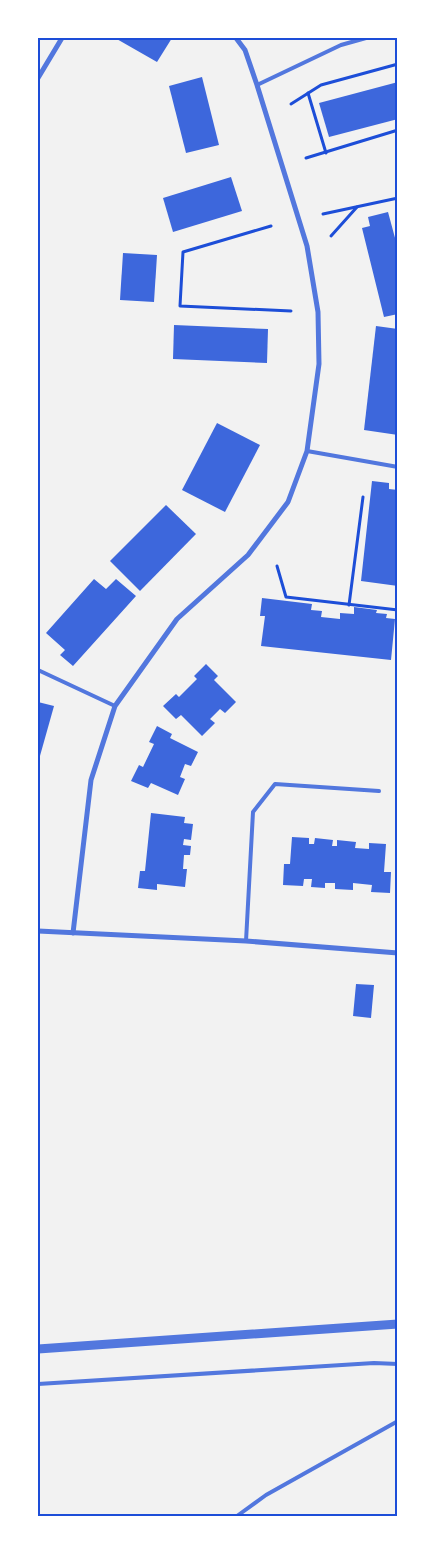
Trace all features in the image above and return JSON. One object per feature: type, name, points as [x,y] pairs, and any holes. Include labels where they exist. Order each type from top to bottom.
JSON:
[{"type":"street","points":[[38,78],[62,38]]},
{"type":"street","points":[[73,933],[91,780],[115,706],[177,619],[248,555],[288,502],[307,451],[318,364],[318,312],[307,246],[257,85],[245,50],[236,38]]},
{"type":"street","points":[[38,931],[246,941],[398,953]]},
{"type":"street","points":[[38,1349],[398,1324]]},
{"type":"lane","points":[[257,85],[341,44],[366,38]]},
{"type":"lane","points":[[307,451],[398,467]]},
{"type":"lane","points":[[38,670],[115,706]]},
{"type":"lane","points":[[246,941],[254,812],[275,784],[379,791]]},
{"type":"lane","points":[[38,1384],[398,1364]]},
{"type":"lane","points":[[237,1516],[266,1495],[398,1421]]},
{"type":"path","points":[[291,104],[321,85],[398,64]]},
{"type":"path","points":[[308,93],[326,153]]},
{"type":"path","points":[[306,158],[398,130]]},
{"type":"path","points":[[323,214],[398,198]]},
{"type":"path","points":[[331,236],[356,207]]},
{"type":"path","points":[[271,226],[183,252],[180,306],[291,311]]},
{"type":"path","points":[[350,605],[363,497]]},
{"type":"path","points":[[277,566],[286,597],[398,610]]},
{"type":"building","points":[[115,38],[172,38],[157,62]]},
{"type":"building","points":[[202,77],[219,145],[186,153],[169,86]]},
{"type":"building","points":[[398,82],[398,119],[329,137],[319,103]]},
{"type":"building","points":[[231,177],[242,211],[173,232],[163,198]]},
{"type":"building","points":[[388,212],[398,249],[398,314],[384,317],[362,228],[370,226],[368,217]]},
{"type":"building","points":[[123,253],[157,255],[154,302],[120,300]]},
{"type":"building","points":[[174,325],[268,329],[267,363],[173,359]]},
{"type":"building","points":[[376,326],[398,329],[398,435],[364,430]]},
{"type":"building","points":[[217,423],[260,445],[225,512],[182,490]]},
{"type":"building","points":[[372,481],[389,483],[389,489],[398,490],[398,586],[361,581]]},
{"type":"building","points":[[166,505],[196,534],[140,591],[110,561]]},
{"type":"building","points":[[94,579],[106,589],[116,579],[136,596],[73,666],[60,655],[65,650],[46,633]]},
{"type":"building","points":[[262,598],[312,604],[311,610],[322,611],[321,617],[340,619],[340,613],[354,614],[354,607],[377,610],[376,613],[387,614],[386,618],[395,619],[391,660],[261,646],[265,616],[260,616]]},
{"type":"building","points":[[206,664],[218,676],[214,680],[236,702],[225,713],[220,709],[210,719],[215,723],[202,736],[181,715],[176,719],[163,706],[176,694],[179,697],[197,679],[194,676]]},
{"type":"building","points":[[38,702],[54,706],[38,763]]},
{"type":"building","points":[[157,726],[172,734],[170,738],[198,752],[191,766],[185,764],[180,777],[185,779],[178,795],[151,783],[148,788],[131,781],[139,765],[143,767],[154,744],[149,742]]},
{"type":"building","points":[[151,813],[185,817],[184,823],[193,824],[191,840],[184,839],[183,845],[191,846],[190,855],[184,855],[183,869],[187,869],[185,887],[157,884],[157,890],[138,888],[140,871],[145,871]]},
{"type":"building","points":[[292,837],[309,838],[309,844],[314,844],[315,838],[333,840],[332,846],[337,846],[337,840],[356,842],[355,848],[369,849],[369,843],[386,844],[384,872],[391,872],[390,893],[371,892],[372,885],[353,883],[353,890],[335,889],[335,883],[325,883],[325,888],[311,887],[312,879],[304,879],[303,886],[283,885],[284,864],[290,864]]},
{"type":"building","points":[[356,984],[374,985],[371,1018],[353,1016]]}]
